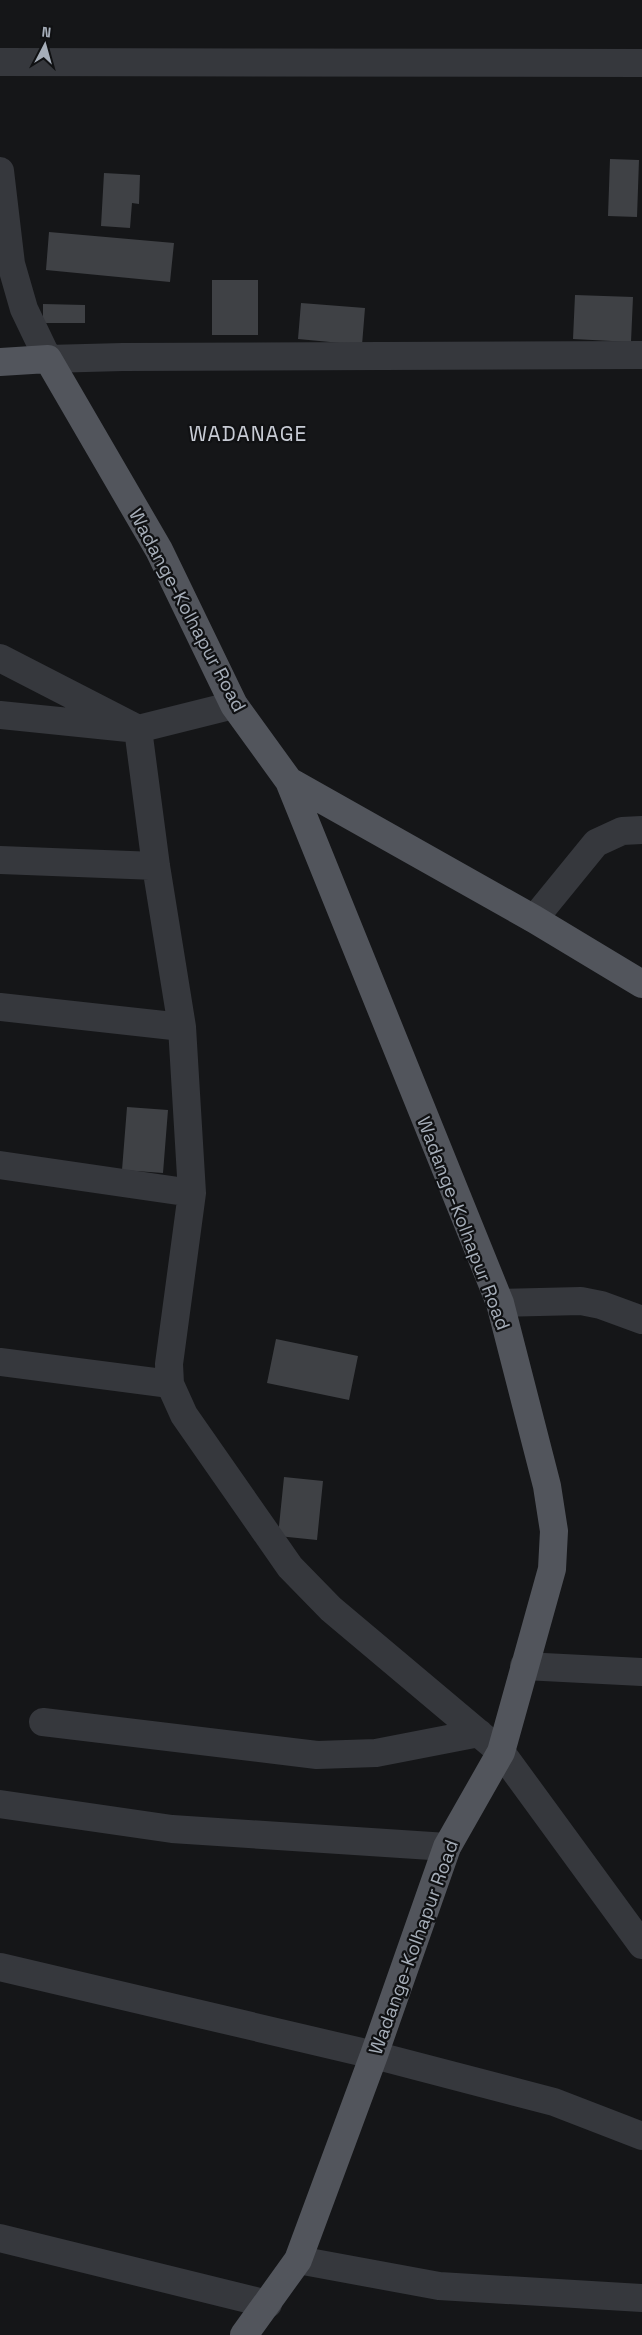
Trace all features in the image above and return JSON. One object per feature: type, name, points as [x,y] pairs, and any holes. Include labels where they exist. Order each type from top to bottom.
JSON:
[{"type":"main road","points":[[0,362],[48,359]]},
{"type":"main road","name":"Wadange-Kolhapur Road","points":[[48,359],[159,550],[234,705],[290,781],[500,1303],[546,1486],[554,1531],[552,1570],[501,1752],[447,1847],[374,2054],[298,2260],[244,2335]]},
{"type":"main road","points":[[290,781],[534,919],[642,984]]},
{"type":"street","points":[[0,62],[642,63]]},
{"type":"street","points":[[0,171],[10,264],[24,309],[48,359],[642,355]]},
{"type":"street","points":[[0,658],[138,729]]},
{"type":"street","points":[[0,715],[138,729],[234,705]]},
{"type":"street","points":[[138,729],[156,866],[182,1028],[192,1193],[172,1342],[170,1384],[184,1415],[290,1567],[331,1610],[501,1752],[642,1945]]},
{"type":"street","points":[[534,919],[596,843],[622,831],[642,830]]},
{"type":"street","points":[[0,860],[156,866]]},
{"type":"street","points":[[0,1007],[182,1028]]},
{"type":"street","points":[[0,1165],[192,1193]]},
{"type":"street","points":[[500,1303],[581,1301],[618,1310],[642,1320]]},
{"type":"street","points":[[0,1362],[170,1384]]},
{"type":"street","points":[[524,1666],[642,1672]]},
{"type":"street","points":[[43,1722],[317,1756],[376,1753],[479,1734]]},
{"type":"street","points":[[0,1804],[172,1829],[447,1847]]},
{"type":"street","points":[[0,1967],[374,2054],[554,2102],[642,2136]]},
{"type":"street","points":[[0,2238],[268,2304]]},
{"type":"street","points":[[298,2260],[439,2286],[642,2298]]},
{"type":"building","points":[[610,159],[639,160],[637,217],[608,216]]},
{"type":"building","points":[[104,173],[140,175],[139,204],[132,203],[130,228],[101,226]]},
{"type":"building","points":[[49,232],[174,243],[170,282],[46,270]]},
{"type":"building","points":[[212,280],[258,280],[258,335],[212,335]]},
{"type":"building","points":[[575,295],[633,297],[631,342],[573,339]]},
{"type":"building","points":[[301,303],[365,308],[362,345],[298,339]]},
{"type":"building","points":[[43,304],[85,305],[85,323],[43,323]]},
{"type":"building","points":[[127,1107],[168,1110],[163,1173],[122,1170]]},
{"type":"building","points":[[276,1339],[358,1356],[349,1400],[267,1383]]},
{"type":"building","points":[[284,1477],[323,1481],[317,1540],[278,1536]]},
{"type":"district","name":"WADANAGE","points":[[248,434]]}]
